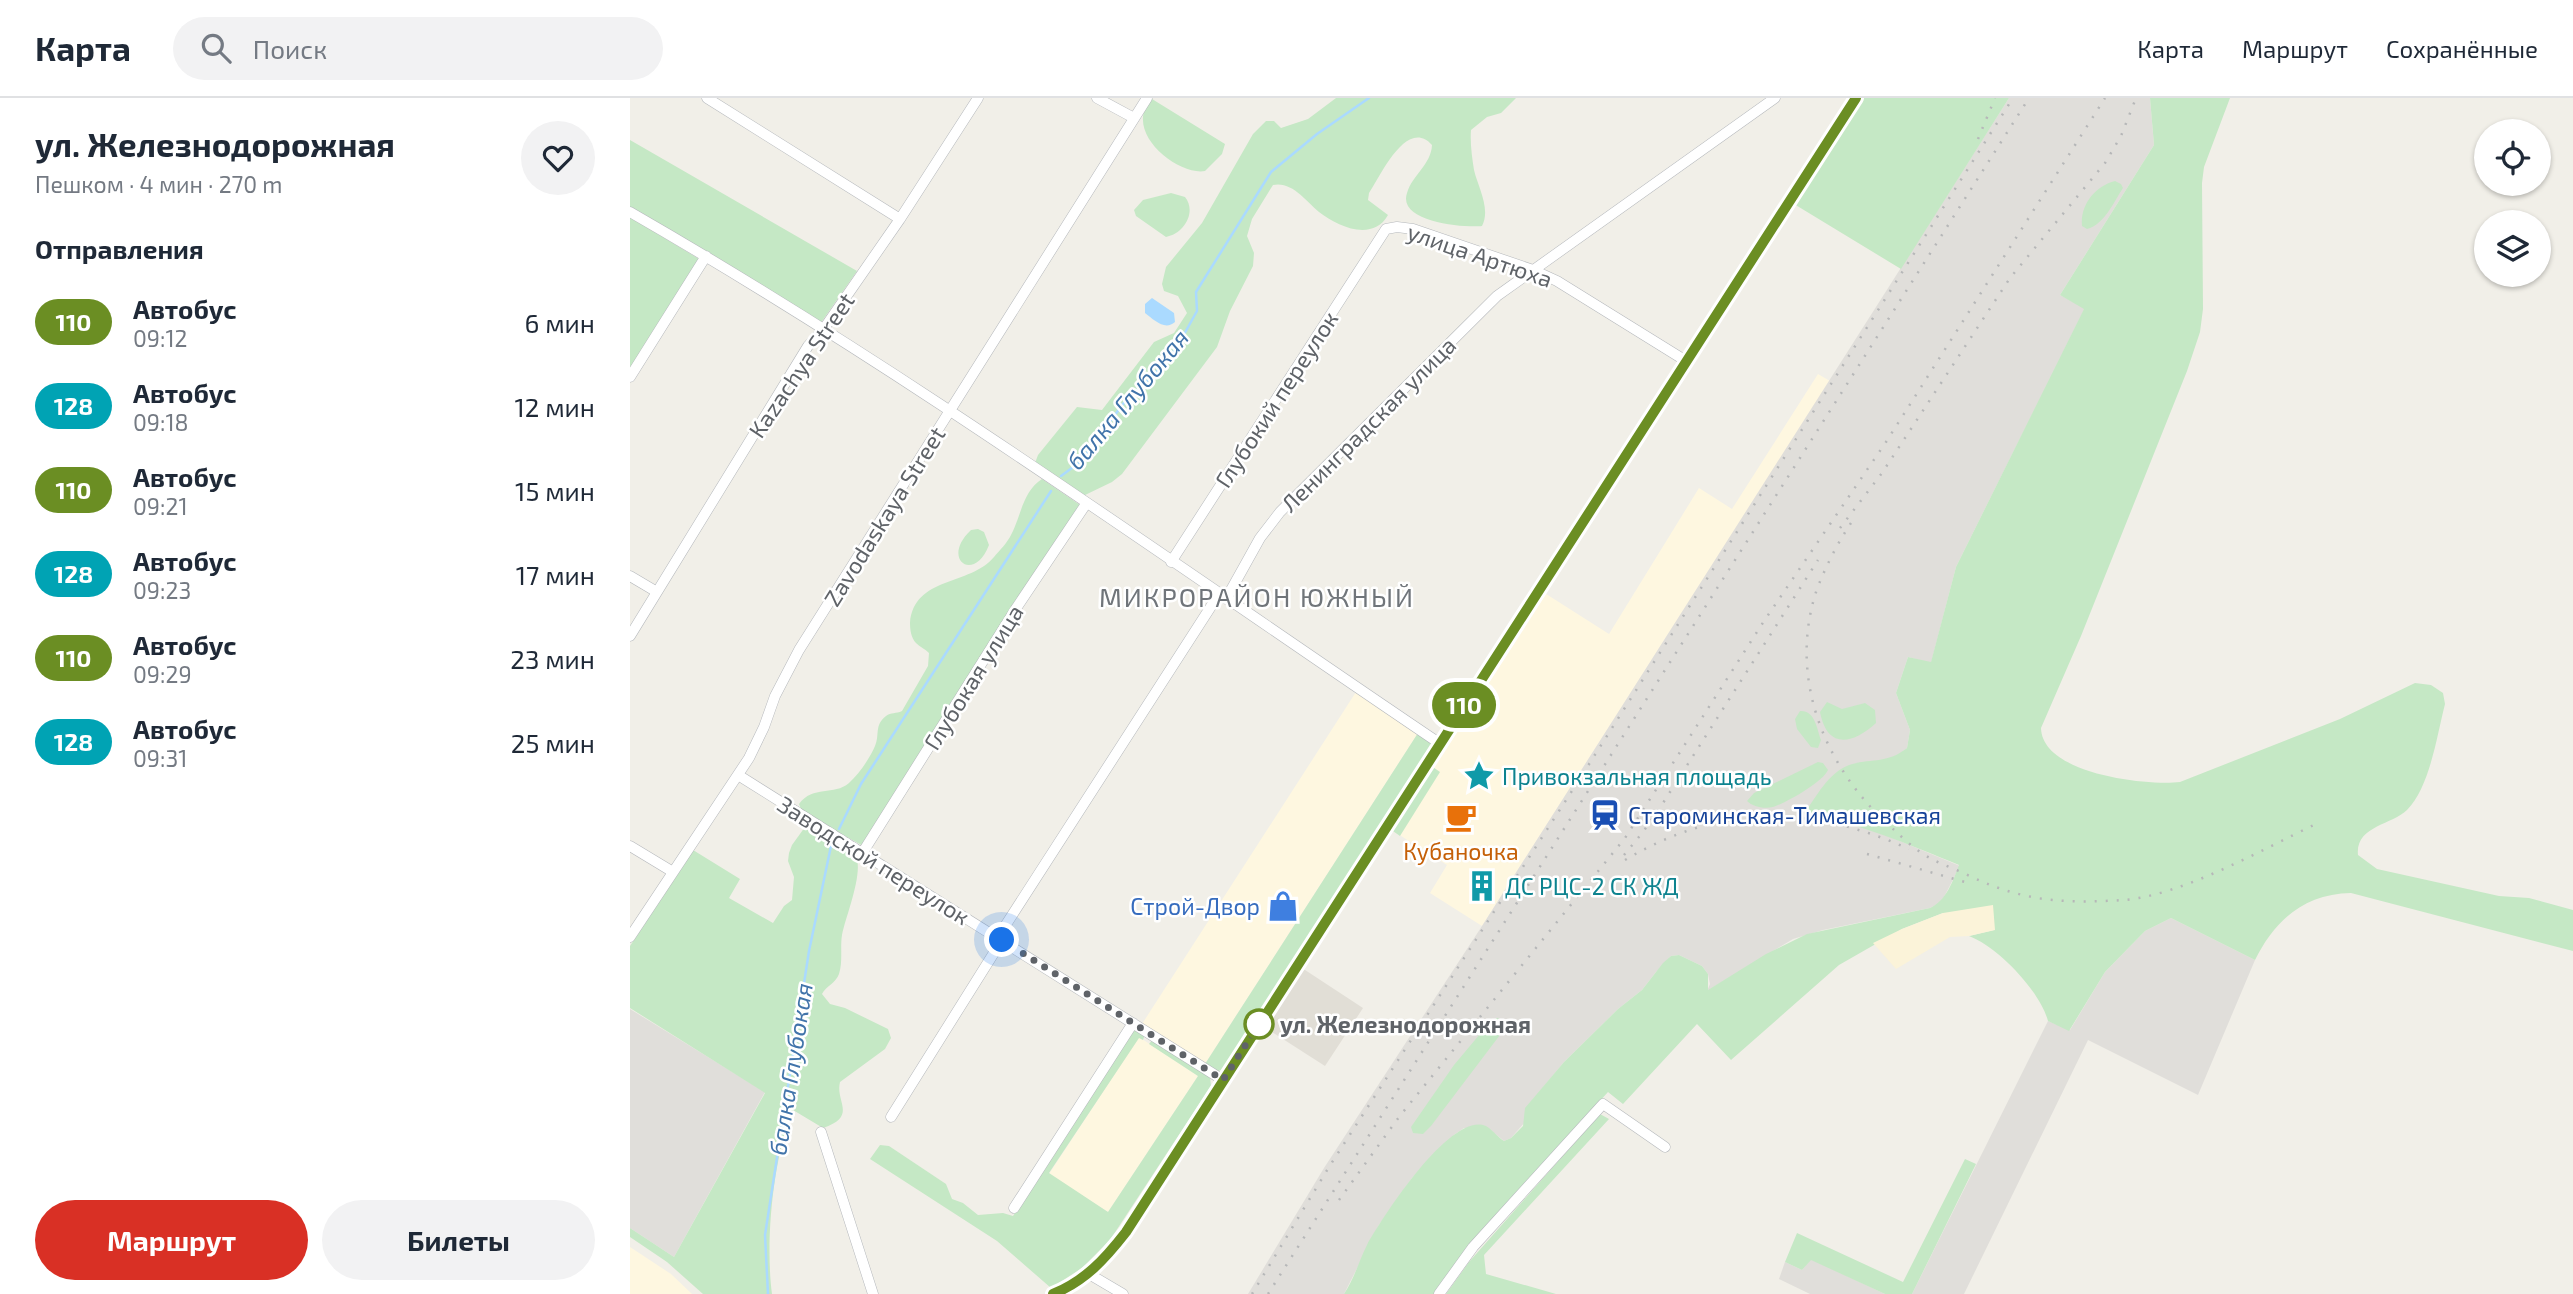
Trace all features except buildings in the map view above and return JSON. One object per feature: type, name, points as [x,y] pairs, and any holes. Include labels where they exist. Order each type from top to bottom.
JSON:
[{"type":"main road","points":[[1053,1294],[1089,1274],[1126,1232],[1856,98]]},
{"type":"street","points":[[707,98],[900,219]]},
{"type":"street","name":"Kazachya Street","points":[[630,636],[808,346],[823,330],[900,219],[978,98]]},
{"type":"street","points":[[1097,98],[1134,118]]},
{"type":"street","name":"Zavodaskaya Street","points":[[630,937],[738,775],[758,740],[775,696],[799,650],[1147,98]]},
{"type":"street","name":"Ленинградская улица","points":[[891,1117],[1000,938],[1260,538],[1280,512],[1471,320],[1505,290],[1775,98]]},
{"type":"street","points":[[630,212],[706,256],[950,411],[1440,743]]},
{"type":"street","name":"улица Артюха","points":[[1381,236],[1391,228],[1413,229],[1533,270],[1583,295],[1686,361]]},
{"type":"street","name":"Глубокий переулок","points":[[1171,562],[1381,236]]},
{"type":"street","points":[[630,377],[706,256]]},
{"type":"street","name":"Глубокая улица","points":[[863,852],[1009,619],[1086,504]]},
{"type":"street","points":[[630,576],[657,592]]},
{"type":"street","name":"Заводской переулок","points":[[738,775],[1223,1080]]},
{"type":"street","points":[[630,846],[673,872]]},
{"type":"street","points":[[1014,1208],[1133,1023]]},
{"type":"street","points":[[1439,1294],[1473,1247],[1603,1104],[1665,1147]]},
{"type":"street","points":[[821,1132],[873,1294]]},
{"type":"street","points":[[1089,1274],[1123,1294]]},
{"type":"shaded area","points":[[2009,98],[2150,98],[2154,145],[2060,295],[2085,308],[1956,567],[1931,663],[1908,657],[1896,693],[1910,730],[1907,748],[1896,757],[1884,760],[1805,814],[1876,831],[1960,866],[1944,897],[1930,908],[1823,930],[1793,939],[1707,991],[1710,984],[1708,974],[1702,966],[1679,955],[1671,956],[1642,990],[1618,1009],[1564,1062],[1526,1108],[1525,1122],[1511,1138],[1504,1141],[1488,1128],[1464,1128],[1435,1153],[1412,1178],[1379,1225],[1344,1294],[1248,1294],[1324,1168],[1482,926]]},
{"type":"shaded area","points":[[1818,374],[1830,381],[1482,926],[1430,893],[1447,865],[1390,829],[1543,592],[1609,634],[1699,488],[1732,509]]},
{"type":"shaded area","points":[[1356,692],[1418,733],[1205,1064],[1142,1024]]},
{"type":"shaded area","points":[[2171,918],[2255,960],[2198,1095],[2088,1040],[1964,1294],[1912,1294],[2048,1021],[2070,1030],[2105,972],[2145,931]]},
{"type":"shaded area","points":[[1302,968],[1363,1008],[1325,1066],[1264,1027]]},
{"type":"shaded area","points":[[630,1009],[765,1092],[674,1257],[630,1228]]},
{"type":"shaded area","points":[[1139,1037],[1198,1076],[1108,1212],[1049,1174]]},
{"type":"shaded area","points":[[630,1247],[671,1274],[692,1294],[630,1294]]},
{"type":"shaded area","points":[[1811,1259],[1885,1294],[1810,1294],[1779,1279],[1785,1262],[1802,1270]]},
{"type":"green space","points":[[1336,98],[1516,98],[1501,113],[1487,117],[1471,130],[1474,170],[1485,212],[1482,226],[1461,226],[1434,221],[1412,211],[1407,203],[1407,193],[1431,152],[1432,145],[1423,138],[1413,138],[1404,143],[1369,193],[1368,200],[1388,215],[1374,228],[1365,230],[1345,227],[1319,212],[1292,189],[1273,185],[1252,219],[1247,236],[1254,253],[1253,266],[1230,311],[1217,347],[1122,474],[1083,496],[1035,463],[1038,455],[1077,407],[1102,410],[1154,342],[1174,333],[1187,313],[1178,296],[1164,291],[1162,284],[1166,267],[1202,223],[1253,134],[1266,121],[1274,121],[1281,128],[1308,119]]},
{"type":"green space","points":[[1862,98],[2009,98],[1901,269],[1794,204]]},
{"type":"green space","points":[[2150,98],[2230,98],[2204,167],[2203,309],[2200,332],[2187,371],[2081,636],[2041,728],[2046,744],[2058,756],[2098,774],[2144,782],[2180,782],[2340,719],[2415,683],[2431,685],[2443,693],[2445,704],[2432,760],[2422,788],[2407,810],[2362,838],[2358,855],[2377,869],[2499,896],[2529,898],[2573,910],[2573,951],[2351,893],[2319,898],[2293,912],[2272,933],[2255,960],[2171,918],[2145,931],[2105,972],[2069,1031],[2048,1021],[2027,984],[2005,960],[1969,936],[1994,930],[1943,913],[1902,929],[1839,965],[1731,1060],[1697,1024],[1623,1104],[1608,1092],[1473,1242],[1434,1294],[1344,1294],[1375,1232],[1401,1193],[1434,1152],[1468,1127],[1483,1125],[1504,1141],[1511,1138],[1523,1126],[1525,1108],[1564,1062],[1618,1009],[1642,990],[1671,956],[1679,955],[1702,966],[1708,974],[1708,990],[1766,954],[1807,934],[1930,908],[1945,896],[1959,865],[1864,829],[1804,814],[1823,786],[1842,769],[1849,765],[1893,756],[1907,748],[1910,730],[1896,693],[1908,657],[1931,662],[1956,567],[2084,309],[2060,295],[2154,145]]},
{"type":"green space","points":[[1152,99],[1225,144],[1222,154],[1205,171],[1193,171],[1181,166],[1156,149],[1143,124],[1144,111]]},
{"type":"green space","points":[[630,140],[857,271],[820,324],[630,208]]},
{"type":"green space","points":[[2115,181],[2123,188],[2108,212],[2099,223],[2087,229],[2082,226],[2086,204],[2090,198],[2101,187]]},
{"type":"green space","points":[[1171,193],[1185,197],[1190,209],[1183,227],[1166,237],[1136,216],[1134,210],[1143,200]]},
{"type":"green space","points":[[630,217],[699,259],[630,369]]},
{"type":"green space","points":[[1042,479],[1080,505],[863,846],[802,812],[799,804],[805,798],[817,792],[843,787],[857,775],[875,746],[882,719],[902,711],[928,666],[929,653],[914,641],[910,628],[914,608],[921,597],[944,583],[984,566],[994,557],[1011,535],[1030,491]]},
{"type":"green space","points":[[971,530],[984,532],[989,545],[983,557],[976,563],[963,563],[959,558],[962,541]]},
{"type":"green space","points":[[1827,702],[1842,709],[1865,703],[1875,710],[1876,723],[1850,739],[1834,738],[1823,724],[1820,712]]},
{"type":"green space","points":[[1800,711],[1809,714],[1815,721],[1821,740],[1818,748],[1811,747],[1797,729],[1795,719]]},
{"type":"green space","points":[[1418,733],[1433,742],[1222,1070],[1218,1071],[1205,1064]]},
{"type":"green space","points":[[1818,762],[1823,763],[1828,770],[1825,775],[1795,797],[1770,808],[1755,806],[1747,801],[1754,793]]},
{"type":"green space","points":[[1430,765],[1440,772],[1400,836],[1390,829]]},
{"type":"green space","points":[[805,827],[855,854],[857,861],[856,881],[842,935],[839,974],[822,994],[830,1004],[845,1008],[888,1029],[891,1038],[885,1049],[840,1082],[843,1108],[840,1119],[823,1128],[793,1110],[780,1151],[772,1200],[772,1294],[703,1294],[667,1262],[630,1237],[630,1228],[674,1257],[765,1093],[630,1008],[630,946],[693,850],[740,879],[729,898],[773,923],[784,906],[792,900],[794,877],[788,861],[789,853]]},
{"type":"green space","points":[[1497,1018],[1506,1021],[1506,1027],[1431,1126],[1423,1134],[1413,1133],[1411,1127],[1454,1065],[1490,1022]]},
{"type":"green space","points":[[1133,1030],[1145,1034],[1143,1040],[1139,1038],[1049,1173],[1108,1212],[1198,1076],[1149,1044],[1153,1039],[1210,1077],[1211,1086],[1110,1240],[1082,1268],[1051,1288],[997,1241],[870,1159],[880,1145],[889,1146],[946,1184],[952,1199],[963,1203],[978,1215],[1003,1213],[1013,1216]]},
{"type":"green space","points":[[1600,1114],[1609,1119],[1484,1255],[1486,1274],[1556,1294],[1446,1294],[1469,1262]]},
{"type":"green space","points":[[1965,1159],[1976,1164],[1912,1294],[1885,1294],[1811,1260],[1802,1270],[1785,1262],[1797,1233],[1903,1282]]},
{"type":"sand","points":[[1993,905],[1995,930],[1950,937],[1896,969],[1873,943],[1943,913]]},
{"type":"water","points":[[1152,298],[1174,313],[1175,322],[1163,325],[1145,313],[1145,304]]},
{"type":"waterway","name":"балка Глубокая","points":[[1061,476],[1080,462],[1126,400],[1154,375],[1177,347],[1197,311],[1196,292],[1271,172],[1317,134],[1369,98]]},
{"type":"waterway","name":"балка Глубокая","points":[[839,829],[861,784],[1051,491]]},
{"type":"waterway","name":"балка Глубокая","points":[[768,1294],[765,1235],[809,951],[831,846]]},
{"type":"railway","points":[[1978,139],[1995,98]]},
{"type":"railway","points":[[1252,1294],[1329,1167],[2013,98]]},
{"type":"railway","points":[[1268,1294],[2029,98]]},
{"type":"railway","points":[[1339,1200],[1399,1117],[1625,838],[1764,621],[1886,442],[2105,98]]},
{"type":"railway","points":[[1840,528],[1882,473],[2010,278],[2105,163],[2121,136],[2136,98]]},
{"type":"railway","points":[[1851,523],[1832,555],[1817,589],[1809,622],[1807,656],[1810,688],[1818,720],[1831,750],[1848,778],[1868,804],[1905,840],[1925,855],[1990,885],[2035,898],[2060,901],[2124,900],[2171,890],[2196,881],[2316,824]]},
{"type":"railway","points":[[1624,855],[1663,803],[1818,560]]},
{"type":"railway","points":[[1625,860],[1695,828],[1730,820],[1765,817],[1800,818],[1836,824],[1872,834],[1909,849]]},
{"type":"railway","points":[[1867,854],[1965,882]]},
{"type":"bus line","name":"110","points":[[1053,1294],[1081,1280],[1100,1265],[1126,1232],[1856,98]]},
{"type":"place","name":"Привокзальная площадь","points":[[1479,776]]},
{"type":"place","name":"Староминская-Тимашевская","points":[[1605,815]]},
{"type":"place","name":"Кубаночка","points":[[1461,817]]},
{"type":"place","name":"ДС РЦС-2 СК ЖД","points":[[1482,886]]},
{"type":"place","name":"Строй-Двор","points":[[1283,906]]},
{"type":"place","name":"ул. Железнодорожная","points":[[1259,1024]]},
{"type":"district","name":"МИКРОРАЙОН ЮЖНЫЙ","points":[[1257,596]]},
{"type":"route","points":[[1002,940],[1223,1080],[1259,1024]]}]
